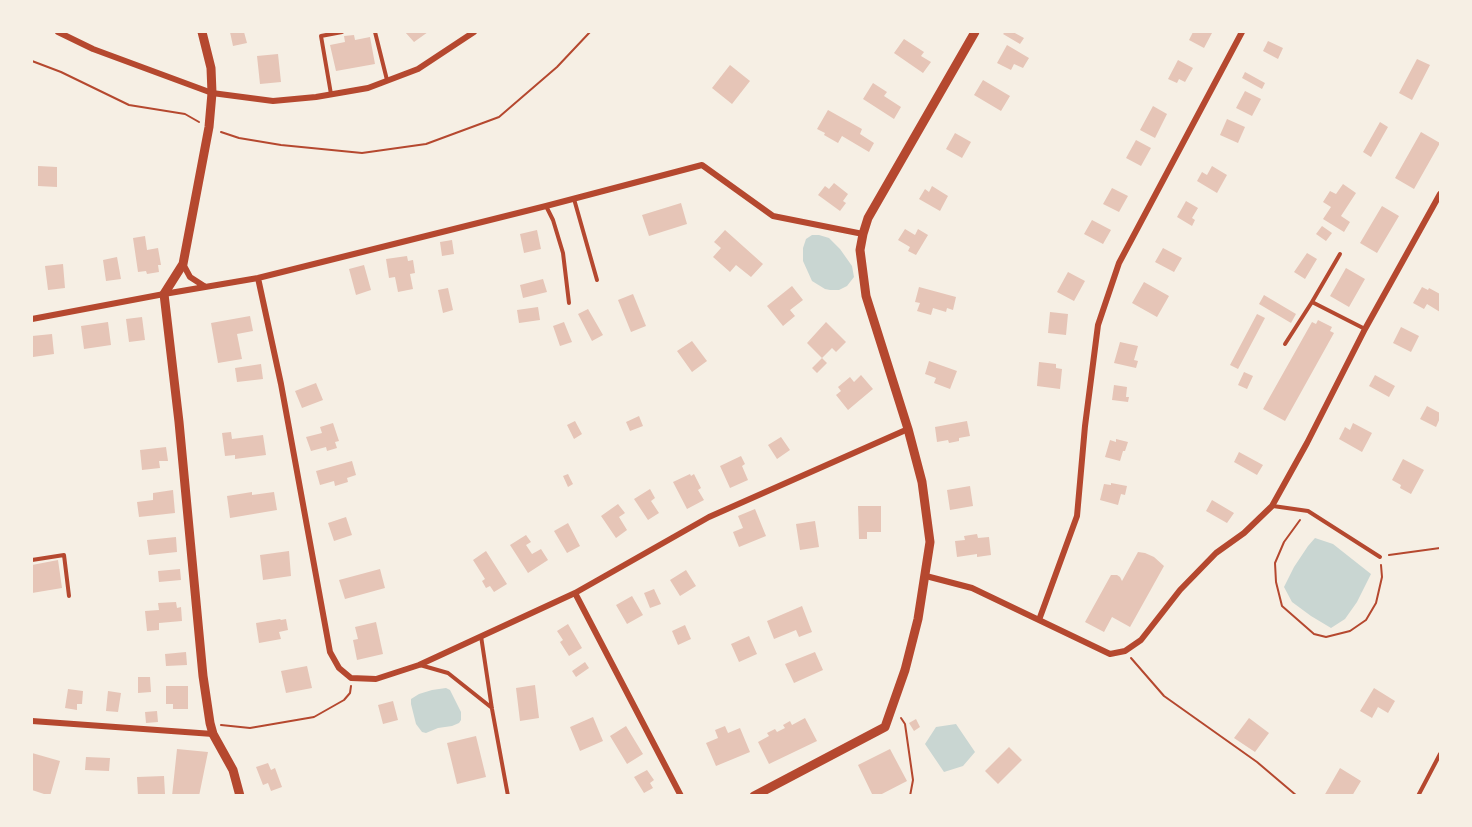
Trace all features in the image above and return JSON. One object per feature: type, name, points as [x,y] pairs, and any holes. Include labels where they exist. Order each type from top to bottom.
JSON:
[{"type":"street","points":[[58,32],[93,50],[212,93],[273,101],[368,88],[418,69],[474,32]]},
{"type":"street","points":[[202,32],[211,68],[212,93],[209,127],[183,264],[164,294],[179,422],[203,676],[210,723],[213,734],[233,770],[240,795]]},
{"type":"street","points":[[754,795],[885,727],[905,670],[918,619],[930,542],[922,482],[908,429],[866,296],[860,250],[868,218],[975,32]]},
{"type":"street","points":[[1040,620],[1077,516],[1085,426],[1098,325],[1119,263],[1242,32]]},
{"type":"street","points":[[32,319],[205,286],[258,279],[702,165],[772,216],[863,234]]},
{"type":"street","points":[[926,576],[972,588],[1110,654],[1125,651],[1141,640],[1180,590],[1216,553],[1244,533],[1272,506],[1365,329],[1440,196]]},
{"type":"street","points":[[183,264],[190,277],[205,286]]},
{"type":"street","points":[[258,279],[281,384],[330,652],[339,668],[351,678],[376,679],[419,665],[575,593],[710,517],[908,429]]},
{"type":"street","points":[[575,593],[681,795]]},
{"type":"street","points":[[32,721],[213,734]]},
{"type":"lane","points":[[331,94],[321,36],[342,32]]},
{"type":"lane","points":[[375,32],[387,81]]},
{"type":"lane","points":[[574,199],[597,280]]},
{"type":"lane","points":[[546,206],[553,220],[563,253],[569,303]]},
{"type":"lane","points":[[1285,344],[1340,254]]},
{"type":"lane","points":[[1312,302],[1365,329]]},
{"type":"lane","points":[[1272,506],[1308,510],[1380,557]]},
{"type":"lane","points":[[32,560],[64,555],[69,596]]},
{"type":"lane","points":[[481,636],[508,795]]},
{"type":"lane","points":[[419,665],[448,673],[492,709]]},
{"type":"lane","points":[[1418,795],[1440,754]]},
{"type":"path","points":[[32,61],[61,72],[129,105],[185,114],[209,127],[239,138],[281,145],[362,153],[426,144],[499,117],[557,67],[590,32]]},
{"type":"path","points":[[1308,510],[1284,542],[1275,563],[1276,582],[1282,606],[1314,634],[1326,637],[1350,631],[1366,620],[1376,603],[1383,577],[1380,557],[1440,548]]},
{"type":"path","points":[[1125,651],[1164,696],[1257,762],[1297,795]]},
{"type":"path","points":[[210,723],[250,728],[314,717],[344,700],[350,693],[351,678]]},
{"type":"path","points":[[892,706],[906,724],[913,780],[910,795]]},
{"type":"shaded area","points":[[812,235],[829,238],[852,266],[854,277],[847,286],[839,290],[830,290],[812,281],[803,261],[803,248],[806,239]]},
{"type":"shaded area","points":[[1315,538],[1333,544],[1371,574],[1357,602],[1345,619],[1331,628],[1292,602],[1284,587],[1294,567]]},
{"type":"shaded area","points":[[446,688],[450,690],[461,712],[461,720],[452,726],[422,732],[416,724],[411,699],[419,694]]},
{"type":"shaded area","points":[[956,724],[975,752],[963,766],[944,772],[925,744],[936,727]]},
{"type":"building","points":[[230,32],[244,32],[247,43],[233,46]]},
{"type":"building","points":[[405,32],[428,32],[414,42]]},
{"type":"building","points":[[1013,32],[1024,38],[1020,44],[1003,34]]},
{"type":"building","points":[[1193,32],[1212,33],[1204,48],[1189,40]]},
{"type":"building","points":[[354,35],[355,40],[370,37],[375,64],[336,71],[330,45],[345,42],[344,36]]},
{"type":"building","points":[[904,39],[924,52],[921,56],[931,62],[923,73],[894,53]]},
{"type":"building","points":[[1268,41],[1283,48],[1278,59],[1263,51]]},
{"type":"building","points":[[1007,45],[1029,58],[1023,68],[1014,64],[1011,70],[997,63]]},
{"type":"building","points":[[278,54],[281,82],[260,84],[257,56]]},
{"type":"building","points":[[1417,59],[1430,65],[1412,100],[1399,93]]},
{"type":"building","points":[[1178,60],[1193,68],[1185,82],[1179,79],[1177,83],[1168,79]]},
{"type":"building","points":[[730,65],[750,81],[732,104],[712,88]]},
{"type":"building","points":[[1245,72],[1265,83],[1262,89],[1242,78]]},
{"type":"building","points":[[983,80],[1010,96],[1001,111],[974,95]]},
{"type":"building","points":[[873,83],[887,92],[884,96],[901,107],[894,119],[863,99]]},
{"type":"building","points":[[1245,91],[1261,99],[1252,116],[1236,108]]},
{"type":"building","points":[[1153,106],[1167,114],[1155,138],[1140,130]]},
{"type":"building","points":[[828,110],[862,129],[860,134],[874,143],[869,152],[842,136],[838,143],[817,129]]},
{"type":"building","points":[[1227,119],[1245,127],[1238,143],[1220,135]]},
{"type":"building","points":[[1380,122],[1388,127],[1371,157],[1363,152]]},
{"type":"building","points":[[1421,132],[1440,143],[1414,189],[1395,178]]},
{"type":"building","points":[[955,133],[971,142],[962,158],[946,149]]},
{"type":"building","points":[[1136,140],[1151,148],[1141,166],[1126,158]]},
{"type":"building","points":[[38,166],[57,167],[57,187],[38,186]]},
{"type":"building","points":[[1212,166],[1227,175],[1217,193],[1197,181],[1202,172],[1207,175]]},
{"type":"building","points":[[834,183],[848,194],[843,201],[846,203],[840,211],[818,195],[825,186],[829,189]]},
{"type":"building","points":[[1343,184],[1356,193],[1341,216],[1350,222],[1344,232],[1323,219],[1331,207],[1323,202],[1330,191],[1336,194]]},
{"type":"building","points":[[932,186],[948,196],[940,211],[919,199],[925,189],[929,192]]},
{"type":"building","points":[[1112,188],[1128,196],[1119,212],[1103,204]]},
{"type":"building","points":[[1186,201],[1198,208],[1192,218],[1195,220],[1192,226],[1177,217]]},
{"type":"building","points":[[681,203],[687,224],[649,236],[642,215]]},
{"type":"building","points":[[1382,206],[1399,216],[1377,253],[1360,243]]},
{"type":"building","points":[[1092,220],[1111,230],[1103,244],[1084,234]]},
{"type":"building","points":[[1322,226],[1332,233],[1326,241],[1316,234]]},
{"type":"building","points":[[905,229],[915,235],[918,229],[928,235],[916,255],[908,251],[910,247],[898,240]]},
{"type":"building","points":[[537,230],[541,249],[524,253],[520,234]]},
{"type":"building","points":[[725,230],[763,264],[751,277],[736,265],[730,272],[713,257],[721,248],[714,242]]},
{"type":"building","points":[[145,236],[147,250],[158,248],[161,265],[158,265],[159,272],[147,274],[146,271],[138,272],[133,238]]},
{"type":"building","points":[[452,240],[454,254],[442,256],[440,242]]},
{"type":"building","points":[[1163,248],[1182,258],[1174,272],[1155,262]]},
{"type":"building","points":[[1307,253],[1317,259],[1305,279],[1294,272]]},
{"type":"building","points":[[407,256],[408,261],[413,260],[415,273],[410,274],[413,289],[398,292],[395,277],[389,278],[386,259]]},
{"type":"building","points":[[117,257],[121,279],[106,281],[103,260]]},
{"type":"building","points":[[63,264],[65,288],[48,290],[45,266]]},
{"type":"building","points":[[364,265],[371,290],[356,295],[349,269]]},
{"type":"building","points":[[1346,268],[1365,279],[1349,307],[1330,296]]},
{"type":"building","points":[[1068,272],[1085,281],[1074,301],[1057,292]]},
{"type":"building","points":[[543,279],[547,292],[523,298],[520,285]]},
{"type":"building","points":[[1144,282],[1169,296],[1157,317],[1132,303]]},
{"type":"building","points":[[792,286],[803,300],[790,310],[795,316],[783,326],[767,306]]},
{"type":"building","points":[[919,287],[956,297],[953,310],[947,308],[946,312],[933,308],[931,315],[917,311],[920,303],[915,302]]},
{"type":"building","points":[[1422,287],[1440,294],[1440,312],[1427,304],[1424,309],[1413,303]]},
{"type":"building","points":[[448,288],[453,310],[443,313],[438,290]]},
{"type":"building","points":[[633,294],[646,326],[631,332],[618,300]]},
{"type":"building","points":[[1264,295],[1296,314],[1291,323],[1259,304]]},
{"type":"building","points":[[538,307],[540,320],[519,323],[517,310]]},
{"type":"building","points":[[588,309],[603,335],[592,341],[578,314]]},
{"type":"building","points":[[1050,312],[1068,314],[1066,335],[1048,333]]},
{"type":"building","points":[[1257,314],[1265,318],[1238,369],[1230,365]]},
{"type":"building","points":[[250,316],[253,331],[237,334],[242,359],[218,363],[211,323]]},
{"type":"building","points":[[142,317],[145,340],[129,342],[126,319]]},
{"type":"building","points":[[1318,320],[1332,327],[1330,331],[1334,333],[1285,421],[1263,409],[1312,322],[1316,324]]},
{"type":"building","points":[[108,322],[111,345],[84,349],[81,326]]},
{"type":"building","points":[[564,322],[572,342],[560,346],[553,326]]},
{"type":"building","points":[[826,322],[846,342],[836,352],[832,348],[822,358],[807,343]]},
{"type":"building","points":[[1401,327],[1419,336],[1411,352],[1393,343]]},
{"type":"building","points":[[52,334],[54,354],[33,357],[32,336]]},
{"type":"building","points":[[692,341],[707,361],[692,372],[677,351]]},
{"type":"building","points":[[1120,342],[1138,346],[1134,360],[1138,361],[1136,368],[1114,363]]},
{"type":"building","points":[[822,358],[827,363],[817,373],[812,368]]},
{"type":"building","points":[[929,361],[957,371],[950,389],[934,383],[936,378],[925,374]]},
{"type":"building","points":[[1039,362],[1056,364],[1056,368],[1062,369],[1060,389],[1037,386]]},
{"type":"building","points":[[261,364],[263,379],[237,382],[235,368]]},
{"type":"building","points":[[1244,372],[1253,376],[1247,389],[1238,385]]},
{"type":"building","points":[[861,375],[873,389],[848,410],[836,395],[841,391],[838,387],[850,377],[854,382]]},
{"type":"building","points":[[1375,375],[1395,386],[1389,397],[1369,386]]},
{"type":"building","points":[[316,383],[323,400],[302,408],[295,391]]},
{"type":"building","points":[[1114,385],[1127,387],[1128,402],[1112,400]]},
{"type":"building","points":[[1427,406],[1440,413],[1436,427],[1420,419]]},
{"type":"building","points":[[639,416],[643,426],[630,431],[626,422]]},
{"type":"building","points":[[575,421],[582,434],[574,439],[567,425]]},
{"type":"building","points":[[967,421],[970,436],[949,443],[948,440],[937,442],[935,427]]},
{"type":"building","points":[[333,423],[339,441],[335,442],[337,448],[327,451],[326,447],[311,451],[306,437],[322,433],[320,427]]},
{"type":"building","points":[[1353,423],[1372,433],[1362,452],[1339,439],[1345,427],[1350,430]]},
{"type":"building","points":[[231,432],[232,439],[263,435],[266,455],[235,459],[235,455],[225,456],[222,433]]},
{"type":"building","points":[[781,437],[790,450],[777,459],[768,445]]},
{"type":"building","points":[[1116,439],[1128,442],[1120,461],[1105,457],[1110,440],[1116,442]]},
{"type":"building","points":[[166,447],[168,461],[159,461],[160,468],[142,470],[140,450]]},
{"type":"building","points":[[1239,452],[1263,465],[1257,475],[1234,462]]},
{"type":"building","points":[[741,456],[745,464],[742,466],[748,480],[730,488],[720,466]]},
{"type":"building","points":[[1403,459],[1424,470],[1411,494],[1392,480]]},
{"type":"building","points":[[352,461],[356,475],[347,478],[348,482],[335,486],[334,481],[320,485],[316,471]]},
{"type":"building","points":[[568,474],[573,484],[568,487],[563,476]]},
{"type":"building","points":[[690,474],[691,476],[694,474],[701,488],[698,490],[704,500],[687,509],[673,482]]},
{"type":"building","points":[[1111,483],[1127,486],[1125,495],[1121,494],[1118,505],[1100,500],[1104,484],[1111,485]]},
{"type":"building","points":[[970,486],[973,506],[950,510],[947,490]]},
{"type":"building","points":[[650,489],[655,498],[651,501],[659,513],[648,520],[634,499]]},
{"type":"building","points":[[173,490],[175,513],[139,517],[137,502],[153,500],[153,493]]},
{"type":"building","points":[[252,492],[252,495],[274,492],[277,510],[230,518],[227,496]]},
{"type":"building","points":[[1212,500],[1234,513],[1227,523],[1206,511]]},
{"type":"building","points":[[618,504],[625,513],[619,517],[627,530],[616,538],[601,516]]},
{"type":"building","points":[[858,506],[881,506],[881,532],[867,532],[867,539],[859,539]]},
{"type":"building","points":[[755,509],[766,536],[739,547],[733,532],[743,528],[738,516]]},
{"type":"building","points":[[346,517],[352,535],[334,541],[328,523]]},
{"type":"building","points":[[815,521],[819,547],[800,550],[796,524]]},
{"type":"building","points":[[568,523],[580,546],[567,553],[554,531]]},
{"type":"building","points":[[977,534],[978,538],[989,537],[991,555],[977,557],[977,554],[957,557],[955,541],[965,540],[964,536]]},
{"type":"building","points":[[526,535],[531,542],[526,545],[532,554],[541,549],[548,560],[528,573],[510,545]]},
{"type":"building","points":[[176,537],[177,552],[149,555],[147,540]]},
{"type":"building","points":[[289,551],[291,576],[263,580],[260,555]]},
{"type":"building","points":[[486,551],[507,584],[494,592],[490,586],[486,588],[482,581],[485,579],[473,560]]},
{"type":"building","points":[[1138,552],[1154,557],[1164,566],[1130,627],[1112,617],[1104,632],[1085,622],[1111,575],[1117,575],[1122,581]]},
{"type":"building","points":[[58,560],[62,588],[32,593],[32,565]]},
{"type":"building","points":[[180,569],[181,580],[159,582],[158,571]]},
{"type":"building","points":[[380,569],[385,588],[345,599],[339,580]]},
{"type":"building","points":[[686,570],[696,586],[680,596],[670,580]]},
{"type":"building","points":[[654,589],[661,604],[650,608],[644,593]]},
{"type":"building","points":[[632,596],[643,615],[627,624],[616,605]]},
{"type":"building","points":[[176,602],[177,608],[181,607],[182,621],[159,623],[159,630],[147,631],[145,611],[159,610],[158,603]]},
{"type":"building","points":[[802,606],[812,632],[799,637],[796,630],[774,639],[767,621]]},
{"type":"building","points":[[286,619],[288,630],[279,632],[281,639],[259,643],[256,623]]},
{"type":"building","points":[[376,622],[383,654],[357,660],[353,640],[358,639],[355,627]]},
{"type":"building","points":[[568,624],[582,648],[569,656],[560,642],[563,640],[557,631]]},
{"type":"building","points":[[685,625],[691,639],[678,645],[672,631]]},
{"type":"building","points":[[749,636],[757,654],[739,662],[731,644]]},
{"type":"building","points":[[186,652],[187,665],[166,666],[165,654]]},
{"type":"building","points":[[815,652],[823,670],[794,683],[785,664]]},
{"type":"building","points":[[585,662],[589,668],[576,677],[572,671]]},
{"type":"building","points":[[307,666],[312,688],[286,693],[281,671]]},
{"type":"building","points":[[138,677],[150,677],[151,692],[138,693]]},
{"type":"building","points":[[535,685],[539,718],[520,721],[516,688]]},
{"type":"building","points":[[166,686],[188,686],[188,709],[173,709],[173,704],[166,704]]},
{"type":"building","points":[[1374,688],[1395,701],[1388,713],[1378,707],[1372,718],[1360,711]]},
{"type":"building","points":[[68,689],[83,691],[82,704],[77,704],[77,710],[65,708]]},
{"type":"building","points":[[108,691],[121,693],[118,712],[106,711]]},
{"type":"building","points":[[393,701],[398,720],[383,724],[378,705]]},
{"type":"building","points":[[157,711],[158,722],[146,723],[145,712]]},
{"type":"building","points":[[593,717],[603,741],[580,751],[570,727]]},
{"type":"building","points":[[805,718],[817,741],[769,764],[758,742],[769,736],[767,733],[785,728],[783,725],[790,721],[792,725]]},
{"type":"building","points":[[1249,718],[1269,733],[1255,752],[1234,738]]},
{"type":"building","points":[[916,719],[920,727],[914,731],[909,723]]},
{"type":"building","points":[[626,726],[643,754],[627,764],[610,736]]},
{"type":"building","points":[[725,726],[728,733],[740,728],[750,752],[716,766],[706,743],[718,738],[715,730]]},
{"type":"building","points":[[476,736],[486,777],[457,784],[447,743]]},
{"type":"building","points":[[1009,747],[1022,760],[998,784],[985,771]]},
{"type":"building","points":[[177,749],[208,752],[199,796],[172,796]]},
{"type":"building","points":[[890,749],[907,781],[878,796],[873,796],[858,765]]},
{"type":"building","points":[[32,753],[60,761],[50,796],[32,790]]},
{"type":"building","points":[[86,757],[110,758],[109,771],[85,770]]},
{"type":"building","points":[[268,763],[271,770],[275,768],[282,787],[271,791],[268,783],[263,785],[256,767]]},
{"type":"building","points":[[1340,768],[1361,781],[1352,796],[1324,796]]},
{"type":"building","points":[[647,770],[654,780],[650,783],[653,788],[644,793],[634,777]]},
{"type":"building","points":[[164,776],[165,794],[138,796],[137,777]]}]
